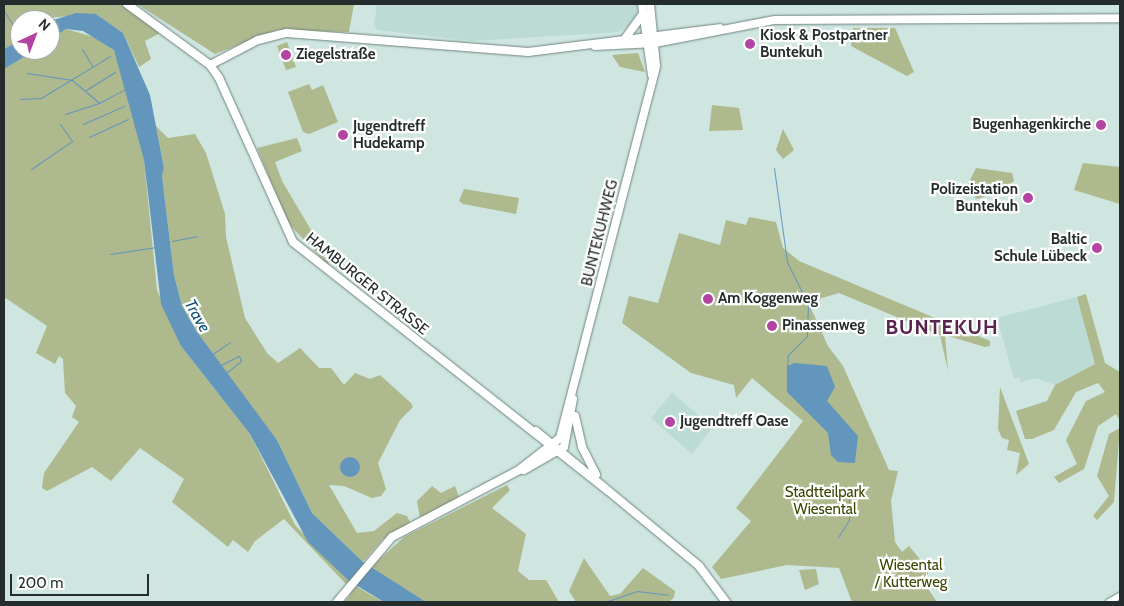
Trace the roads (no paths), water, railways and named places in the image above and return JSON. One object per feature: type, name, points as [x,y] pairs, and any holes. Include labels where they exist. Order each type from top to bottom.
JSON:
[{"type":"main road","name":"HAMBURGER STRASSE","points":[[127,4],[210,65],[227,92],[294,242],[557,451]]},
{"type":"main road","points":[[642,4],[650,40]]},
{"type":"main road","points":[[650,4],[650,40]]},
{"type":"main road","points":[[624,40],[643,14]]},
{"type":"main road","points":[[210,65],[258,40],[288,33],[528,52],[650,40],[782,20],[1120,18]]},
{"type":"main road","points":[[595,46],[624,40],[650,40]]},
{"type":"main road","name":"BUNTEKUHWEG","points":[[557,451],[573,397],[652,75],[650,40]]},
{"type":"main road","name":"BUNTEKUHWEG","points":[[557,451],[574,407],[573,397]]},
{"type":"main road","points":[[574,407],[582,447],[608,491]]},
{"type":"main road","points":[[557,451],[601,481]]},
{"type":"main road","points":[[337,602],[368,562],[407,527],[557,451]]},
{"type":"main road","points":[[557,451],[706,573],[726,602]]},
{"type":"street","points":[[1109,602],[1120,596]]},
{"type":"water","points":[[76,13],[96,14],[123,33],[150,95],[164,168],[162,176],[174,275],[182,306],[197,332],[277,440],[312,513],[363,562],[426,602],[384,602],[349,581],[308,542],[250,434],[181,346],[161,304],[144,160],[114,50],[83,31],[66,29],[60,33],[60,18]]},
{"type":"water","points":[[10,46],[10,60],[19,60],[4,69],[4,49]]},
{"type":"water","points":[[795,363],[827,366],[835,387],[827,401],[858,436],[855,463],[838,462],[831,455],[828,433],[787,392],[787,366]]},
{"type":"water","points":[[350,457],[357,460],[360,467],[357,474],[350,477],[343,474],[340,467],[343,460]]},
{"type":"waterway","points":[[4,11],[10,20]]},
{"type":"waterway","points":[[82,49],[93,67]]},
{"type":"waterway","points":[[20,99],[41,98],[110,56]]},
{"type":"waterway","points":[[86,90],[115,72]]},
{"type":"waterway","points":[[27,73],[72,80],[99,103],[125,89]]},
{"type":"waterway","points":[[65,114],[98,103]]},
{"type":"waterway","points":[[83,124],[124,106]]},
{"type":"waterway","points":[[89,137],[128,119]]},
{"type":"waterway","points":[[31,169],[72,141],[60,124]]},
{"type":"waterway","points":[[774,168],[787,262],[808,304],[807,336],[788,355],[787,366]]},
{"type":"waterway","points":[[172,241],[197,236]]},
{"type":"waterway","points":[[110,254],[156,247]]},
{"type":"waterway","points":[[211,355],[230,342]]},
{"type":"waterway","points":[[219,366],[239,356],[241,361],[225,374]]},
{"type":"waterway","points":[[838,537],[849,520],[849,498]]},
{"type":"waterway","points":[[605,602],[637,591],[668,595]]},
{"type":"place","name":"Kiosk & Postpartner Buntekuh","points":[[750,44]]},
{"type":"place","name":"Ziegelstraße","points":[[286,55]]},
{"type":"place","name":"Bugenhagenkirche","points":[[1101,125]]},
{"type":"place","name":"Jugendtreff Hudekamp","points":[[343,135]]},
{"type":"place","name":"Polizeistation Buntekuh","points":[[1028,198]]},
{"type":"place","name":"Baltic Schule Lübeck","points":[[1097,248]]},
{"type":"place","name":"Am Koggenweg","points":[[708,299]]},
{"type":"place","name":"Pinassenweg","points":[[772,326]]},
{"type":"place","name":"Jugendtreff Oase","points":[[670,422]]},
{"type":"district","name":"BUNTEKUH","points":[[942,327]]},
{"type":"water label","name":"Trave","points":[[197,316]]},
{"type":"park label","name":"Stadtteilpark Wiesental","points":[[825,500]]},
{"type":"park label","name":"Wiesental / Kutterweg","points":[[911,574]]}]
